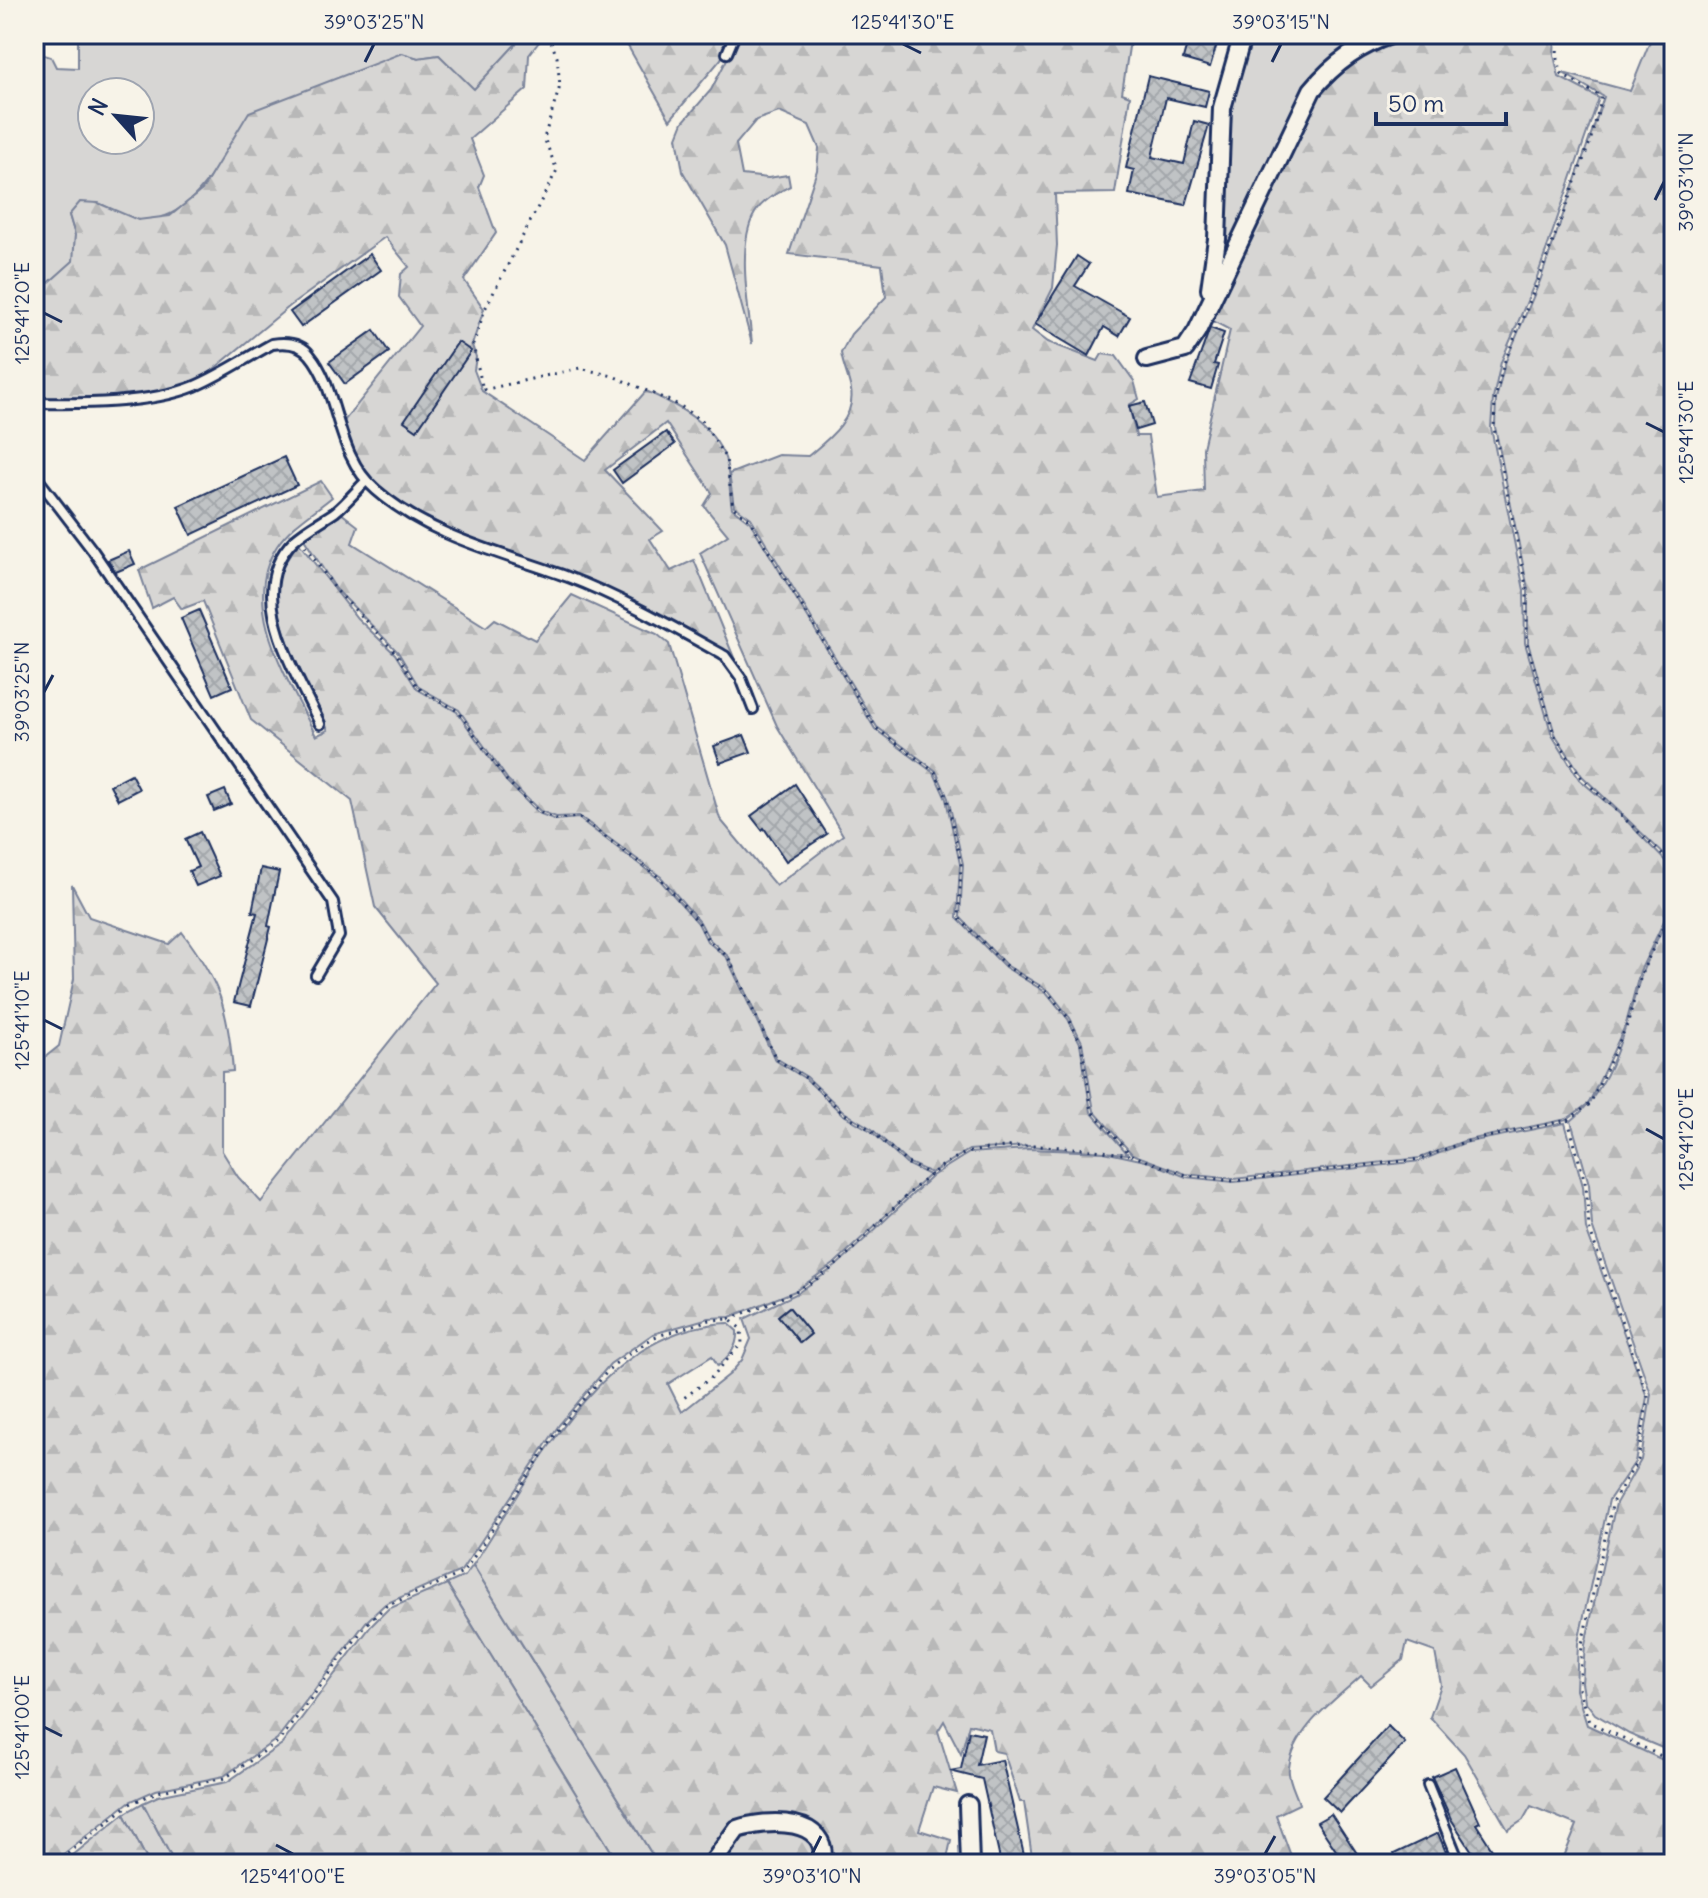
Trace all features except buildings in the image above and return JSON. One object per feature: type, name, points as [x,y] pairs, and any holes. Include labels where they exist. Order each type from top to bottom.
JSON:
[{"type":"street","points":[[1197,331],[1213,271],[1222,108],[1243,34]]},
{"type":"street","points":[[1147,359],[1185,349],[1197,331],[1312,90],[1333,65],[1360,48],[1393,34]]},
{"type":"street","points":[[968,1805],[970,1864]]},
{"type":"street","points":[[712,1864],[737,1829],[787,1824],[805,1827],[817,1836],[823,1848],[822,1864]]},
{"type":"lane","points":[[727,53],[735,34]]},
{"type":"lane","points":[[34,403],[126,400],[176,393],[197,385],[272,344],[293,344],[311,356],[353,464],[366,481],[396,504],[473,546],[571,578],[725,656],[741,678],[753,709]]},
{"type":"lane","points":[[34,474],[93,551],[333,902],[339,936],[316,975]]},
{"type":"lane","points":[[320,724],[279,632],[271,599],[273,573],[283,552],[297,537],[339,509],[366,481]]},
{"type":"lane","points":[[1428,1785],[1460,1864]]},
{"type":"path","points":[[548,34],[557,57],[560,86],[544,138],[557,170],[485,309],[473,345],[483,390],[580,368],[613,376],[647,390],[679,405],[703,422],[726,459],[733,507],[749,519],[876,728],[935,772],[947,798],[961,864],[959,918],[1006,966],[1048,992],[1069,1019],[1081,1043],[1092,1111],[1131,1155]]},
{"type":"path","points":[[1558,34],[1557,55],[1562,75],[1602,97],[1590,142],[1504,363],[1495,399],[1494,428],[1527,590],[1527,643],[1554,734],[1581,777],[1674,866]]},
{"type":"path","points":[[297,537],[336,590],[396,653],[418,688],[458,711],[507,781],[539,812],[556,819],[579,817],[660,878],[699,923],[708,940],[728,957],[776,1059],[806,1078],[843,1113],[871,1130],[907,1163],[931,1175]]},
{"type":"path","points":[[55,1864],[130,1804],[157,1792],[225,1778],[279,1741],[367,1624],[386,1606],[463,1573],[561,1426],[612,1366],[654,1337],[710,1320],[729,1319],[795,1293],[835,1265],[931,1175],[969,1152],[1028,1148],[1131,1155],[1186,1175],[1234,1181],[1420,1159],[1464,1142],[1568,1120],[1590,1104],[1627,1025],[1642,972],[1674,903]]},
{"type":"path","points":[[1568,1120],[1586,1186],[1589,1228],[1648,1397],[1638,1460],[1613,1501],[1582,1644],[1579,1690],[1589,1722],[1674,1762]]},
{"type":"path","points":[[681,1400],[733,1358],[742,1343],[741,1329],[729,1319]]},
{"type":"green space","points":[[78,34],[525,34],[474,90],[439,55],[418,58],[402,53],[219,164],[186,204],[165,216],[140,220],[98,203],[69,215],[75,235],[74,261],[34,296],[34,87],[41,54],[51,57],[56,67],[78,68]]},
{"type":"green space","points":[[525,34],[545,34],[529,55],[527,89],[470,139],[484,175],[479,187],[496,233],[464,280],[484,309],[472,345],[476,357],[474,370],[482,391],[585,460],[646,391],[703,425],[725,458],[732,508],[750,522],[875,729],[934,773],[946,799],[960,864],[957,918],[1005,967],[1047,993],[1068,1019],[1080,1043],[1091,1112],[1128,1154],[1028,1146],[969,1150],[931,1173],[907,1162],[872,1129],[844,1112],[807,1077],[776,1058],[729,957],[709,939],[700,922],[661,877],[579,816],[556,817],[540,811],[508,780],[459,710],[419,687],[398,652],[336,589],[304,539],[341,513],[358,526],[352,543],[486,627],[495,619],[535,640],[572,595],[657,634],[669,644],[720,819],[776,886],[843,835],[777,726],[700,553],[728,535],[704,506],[712,493],[666,423],[605,470],[663,531],[650,539],[671,571],[694,560],[737,665],[726,654],[572,576],[498,553],[397,502],[379,490],[355,463],[341,425],[420,326],[399,297],[401,274],[409,267],[385,237],[290,306],[197,383],[176,390],[126,397],[34,401],[34,296],[73,261],[75,235],[69,215],[80,202],[98,203],[138,220],[170,216],[202,190],[249,112],[402,53],[418,58],[439,55],[474,89]]},
{"type":"green space","points":[[621,34],[731,34],[721,59],[670,120]]},
{"type":"green space","points":[[740,34],[1131,34],[1122,93],[1130,96],[1115,193],[1055,194],[1057,245],[1053,288],[1032,330],[1048,342],[1098,361],[1102,354],[1116,356],[1134,381],[1139,399],[1129,405],[1136,436],[1148,436],[1157,497],[1204,491],[1203,448],[1230,330],[1211,320],[1261,205],[1319,89],[1339,67],[1373,49],[1417,34],[1555,34],[1554,55],[1559,77],[1599,98],[1536,280],[1501,362],[1491,428],[1524,590],[1525,643],[1552,735],[1579,779],[1621,815],[1674,870],[1674,900],[1640,971],[1626,1024],[1589,1103],[1567,1119],[1464,1141],[1420,1158],[1234,1179],[1186,1174],[1132,1154],[1094,1111],[1082,1042],[1070,1018],[1049,991],[1006,965],[960,917],[963,864],[948,798],[936,771],[877,727],[751,518],[734,506],[729,474],[778,455],[808,456],[845,419],[851,401],[841,353],[851,334],[886,297],[882,265],[789,254],[817,170],[819,148],[809,125],[779,112],[756,120],[736,144],[742,175],[768,178],[788,175],[790,186],[762,204],[749,226],[745,277],[752,344],[725,245],[683,172],[677,137],[683,122],[711,90]]},
{"type":"green space","points":[[1247,34],[1371,34],[1354,44],[1210,297],[1224,127]]},
{"type":"green space","points":[[1653,34],[1674,34],[1674,864],[1582,776],[1555,734],[1528,643],[1528,589],[1495,427],[1496,399],[1505,363],[1540,281],[1604,97],[1563,73],[1630,91]]},
{"type":"green space","points":[[321,481],[332,497],[282,539],[266,569],[263,593],[265,618],[272,643],[316,736],[328,730],[293,654],[279,611],[277,592],[280,571],[298,542],[357,618],[395,654],[417,689],[457,712],[506,781],[538,813],[556,820],[578,818],[659,879],[698,923],[707,941],[727,958],[775,1060],[806,1079],[842,1114],[871,1131],[906,1164],[929,1175],[834,1264],[795,1291],[730,1317],[709,1318],[653,1334],[610,1364],[559,1425],[461,1571],[385,1604],[366,1622],[277,1739],[224,1776],[156,1790],[129,1802],[51,1864],[34,1864],[34,1066],[59,1046],[74,979],[72,885],[89,917],[169,944],[182,932],[214,981],[225,1013],[233,1071],[222,1072],[222,1151],[238,1177],[261,1202],[436,983],[375,907],[352,801],[251,720],[203,601],[182,609],[173,597],[152,608],[139,570]]},
{"type":"green space","points":[[1674,906],[1674,1753],[1629,1734],[1595,1714],[1585,1701],[1582,1683],[1585,1645],[1616,1503],[1641,1460],[1651,1394],[1592,1226],[1589,1184],[1571,1121],[1586,1107],[1608,1072],[1645,964]]},
{"type":"green space","points":[[1565,1123],[1583,1186],[1586,1229],[1647,1397],[1635,1462],[1609,1500],[1578,1643],[1576,1690],[1587,1725],[1674,1765],[1674,1864],[1561,1864],[1577,1825],[1531,1806],[1523,1820],[1508,1830],[1464,1754],[1430,1717],[1441,1685],[1435,1652],[1407,1642],[1403,1660],[1371,1686],[1361,1676],[1317,1716],[1298,1741],[1289,1772],[1299,1804],[1276,1815],[1294,1864],[1033,1864],[1024,1802],[1020,1802],[1004,1753],[994,1751],[990,1729],[969,1724],[961,1754],[944,1721],[938,1731],[957,1793],[933,1787],[919,1830],[951,1840],[946,1864],[827,1864],[825,1840],[745,1821],[706,1864],[658,1864],[473,1565],[547,1449],[607,1377],[643,1350],[683,1331],[728,1323],[737,1331],[737,1337],[735,1346],[726,1358],[718,1366],[712,1356],[668,1384],[682,1412],[730,1374],[742,1360],[751,1339],[744,1319],[796,1294],[836,1266],[932,1176],[969,1153],[1028,1149],[1104,1152],[1150,1162],[1186,1177],[1234,1182],[1420,1161],[1464,1143]]},
{"type":"green space","points":[[473,1565],[658,1864],[619,1864],[447,1584],[465,1576]]},
{"type":"green space","points":[[447,1584],[619,1864],[175,1864],[143,1803],[158,1796],[227,1782],[282,1744],[371,1626],[388,1609]]},
{"type":"green space","points":[[143,1803],[175,1864],[149,1864],[124,1814]]},
{"type":"green space","points":[[124,1814],[149,1864],[62,1864]]},
{"type":"green space","points":[[787,1829],[813,1839],[816,1864],[719,1864],[740,1834]]}]
